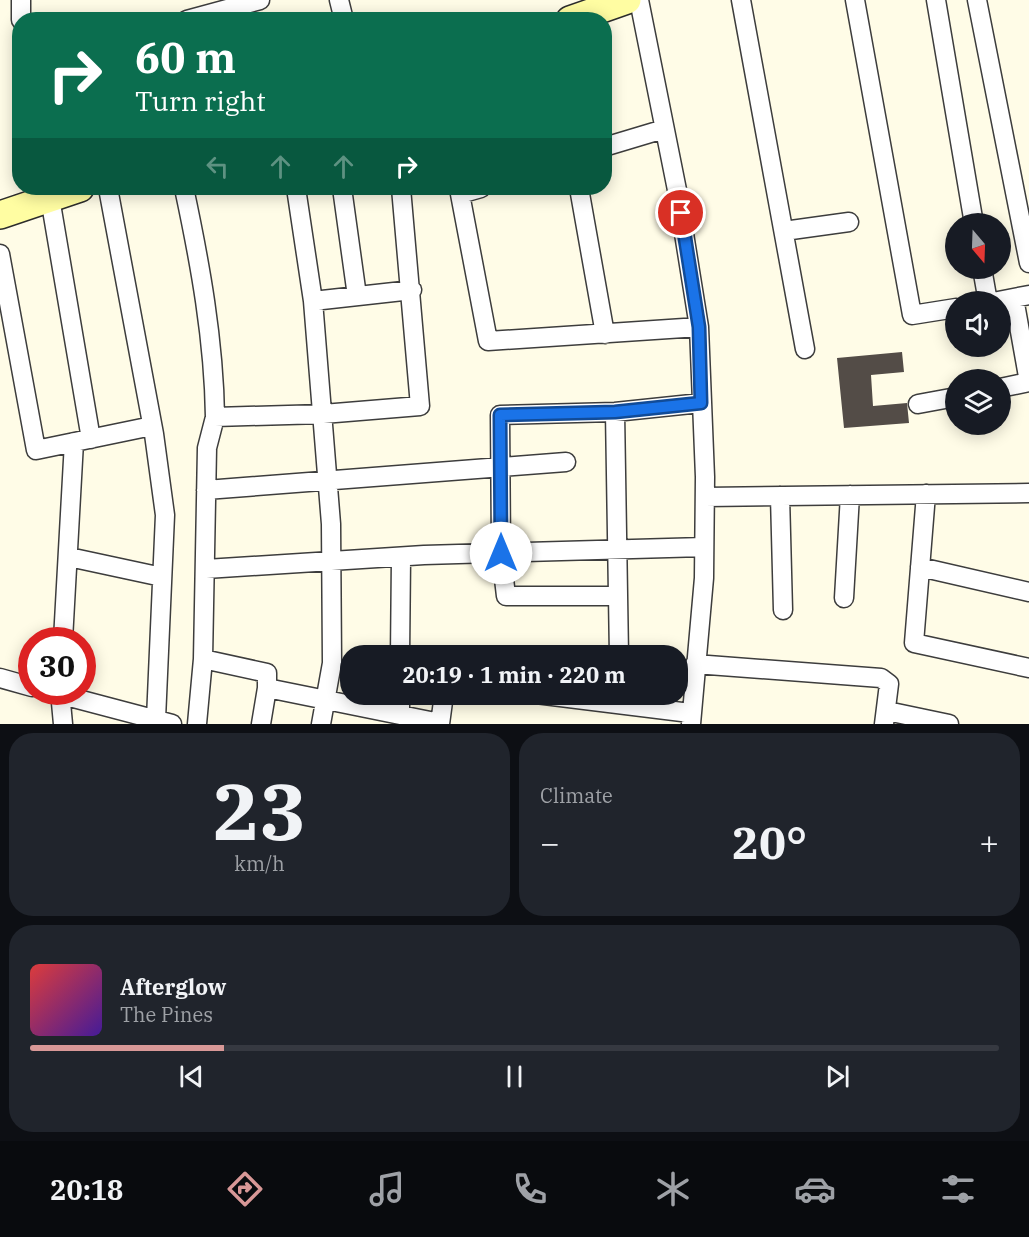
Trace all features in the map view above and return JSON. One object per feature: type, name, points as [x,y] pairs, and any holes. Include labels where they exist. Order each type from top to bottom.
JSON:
[{"type":"street","points":[[204,12],[219,5],[260,0]]},
{"type":"street","points":[[593,12],[627,0]]},
{"type":"street","points":[[639,0],[699,327],[705,497],[704,578],[691,718],[642,705]]},
{"type":"street","points":[[741,0],[805,349]]},
{"type":"street","points":[[855,0],[912,315],[945,310]]},
{"type":"street","points":[[936,0],[973,213]]},
{"type":"street","points":[[978,0],[1029,263]]},
{"type":"street","points":[[612,145],[664,129]]},
{"type":"street","points":[[0,215],[59,195]]},
{"type":"street","points":[[96,703],[164,721],[162,577],[165,515],[152,426],[109,195]]},
{"type":"street","points":[[185,195],[199,260],[213,367],[215,417],[207,448],[203,659],[197,724]]},
{"type":"street","points":[[298,195],[313,301],[328,480],[332,563],[332,663],[321,724]]},
{"type":"street","points":[[343,195],[357,296]]},
{"type":"street","points":[[215,417],[323,414],[420,406],[412,290],[402,195]]},
{"type":"street","points":[[460,195],[488,342],[699,327]]},
{"type":"street","points":[[580,195],[605,334]]},
{"type":"street","points":[[50,198],[82,441],[64,627]]},
{"type":"street","points":[[784,231],[849,222]]},
{"type":"street","points":[[0,254],[36,450],[152,426]]},
{"type":"street","points":[[313,301],[412,290]]},
{"type":"street","points":[[1011,386],[1029,382],[1021,297]]},
{"type":"street","points":[[918,404],[945,399]]},
{"type":"street","points":[[618,596],[506,596],[501,553],[500,415],[615,412],[701,403]]},
{"type":"street","points":[[615,412],[619,645]]},
{"type":"street","points":[[206,490],[501,465],[566,462]]},
{"type":"street","points":[[705,497],[1029,493]]},
{"type":"street","points":[[926,494],[914,643],[1029,668]]},
{"type":"street","points":[[844,598],[850,495]]},
{"type":"street","points":[[780,496],[783,610]]},
{"type":"street","points":[[206,569],[501,553],[704,547]]},
{"type":"street","points":[[69,557],[162,577]]},
{"type":"street","points":[[400,645],[401,558]]},
{"type":"street","points":[[920,567],[1029,592]]},
{"type":"street","points":[[203,659],[267,673],[261,724]]},
{"type":"street","points":[[695,664],[881,678],[889,684],[885,718],[949,724]]},
{"type":"street","points":[[0,678],[18,683]]},
{"type":"street","points":[[267,688],[440,723],[442,705]]},
{"type":"street","points":[[59,705],[63,724]]},
{"type":"street","points":[[400,705],[400,715]]},
{"type":"building","points":[[902,352],[904,372],[871,375],[873,406],[907,403],[909,423],[844,428],[837,358]]},
{"type":"route","points":[[501,553],[500,415],[615,412],[701,403],[699,327],[681,213]]}]
